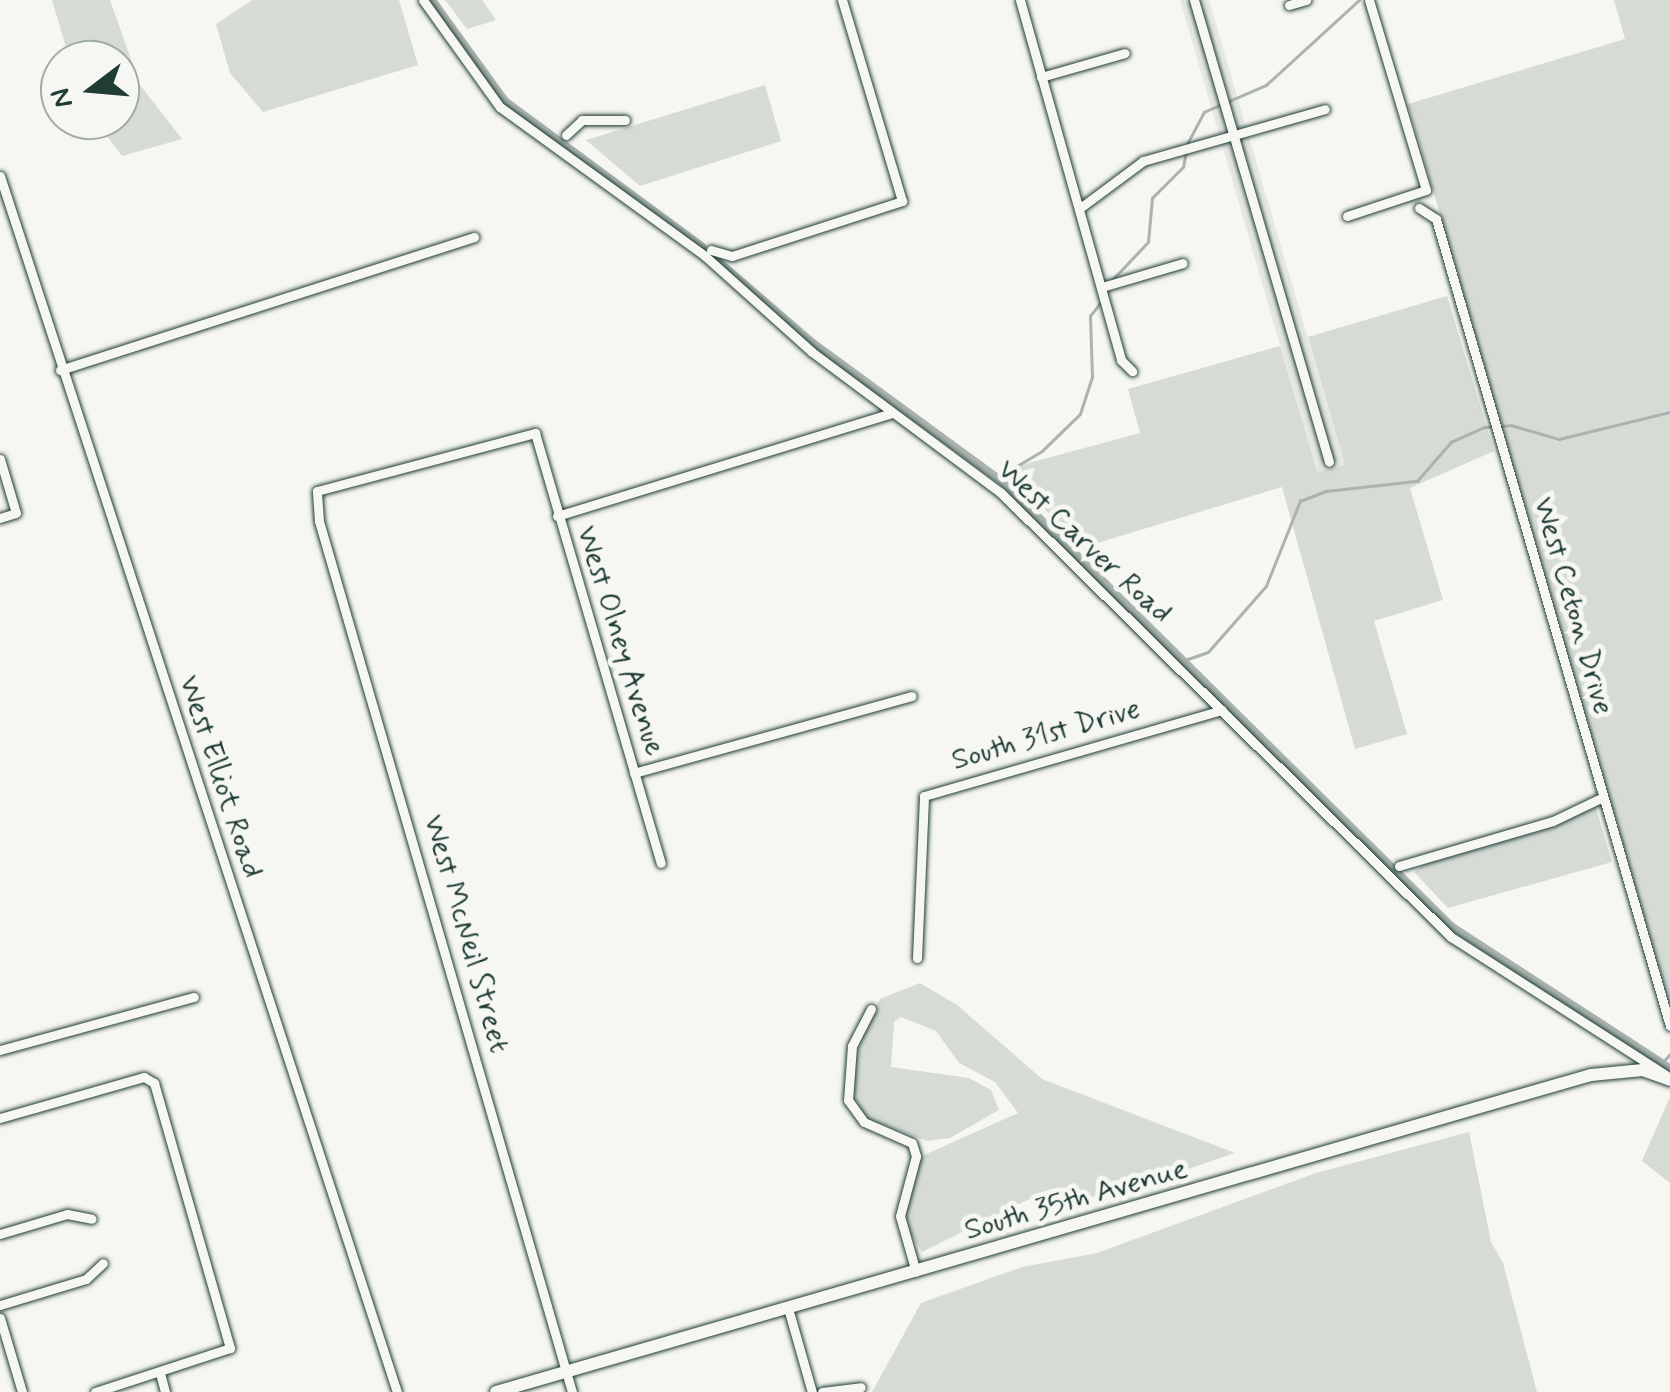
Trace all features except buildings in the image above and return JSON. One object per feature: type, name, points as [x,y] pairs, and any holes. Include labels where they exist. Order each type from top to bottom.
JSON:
[{"type":"street","name":"West Carver Road","points":[[424,0],[500,107],[705,256],[891,414],[1002,493],[1451,937],[1670,1079]]},
{"type":"street","points":[[711,250],[732,256],[902,200],[842,0]]},
{"type":"street","points":[[1020,0],[1121,360],[1132,371]]},
{"type":"street","points":[[1194,0],[1329,462]]},
{"type":"street","points":[[1289,5],[1306,0]]},
{"type":"street","points":[[1347,216],[1426,190],[1369,0]]},
{"type":"street","points":[[1041,76],[1125,53]]},
{"type":"street","points":[[1080,208],[1144,161],[1325,109]]},
{"type":"street","points":[[566,136],[582,120],[625,120]]},
{"type":"street","name":"West Elliot Road","points":[[0,176],[60,370],[397,1392]]},
{"type":"street","name":"West Ceton Drive","points":[[1420,208],[1436,219],[1670,1026]]},
{"type":"street","points":[[60,370],[474,238]]},
{"type":"street","points":[[1102,286],[1182,262]]},
{"type":"street","points":[[557,516],[891,414]]},
{"type":"street","name":"West Olney Avenue","points":[[535,433],[660,863]]},
{"type":"street","name":"West McNeil Street","points":[[535,433],[317,491],[319,521],[572,1392]]},
{"type":"street","points":[[0,459],[16,513],[0,518]]},
{"type":"street","points":[[634,773],[911,696]]},
{"type":"street","name":"South 31st Drive","points":[[917,958],[924,796],[1222,710]]},
{"type":"street","points":[[1399,866],[1553,821],[1603,797]]},
{"type":"street","points":[[0,1050],[194,997]]},
{"type":"street","points":[[871,1009],[852,1046],[848,1100],[864,1122],[912,1144],[916,1156],[900,1216],[916,1272]]},
{"type":"street","name":"South 35th Avenue","points":[[496,1392],[1591,1075],[1643,1070],[1670,1079]]},
{"type":"street","points":[[0,1118],[150,1078],[228,1351],[95,1392]]},
{"type":"street","points":[[0,1234],[68,1214],[92,1219]]},
{"type":"street","points":[[0,1305],[86,1279],[103,1264]]},
{"type":"street","points":[[788,1308],[812,1392]]},
{"type":"street","points":[[0,1318],[22,1392]]},
{"type":"street","points":[[160,1373],[165,1392]]},
{"type":"street","points":[[822,1392],[861,1388]]},
{"type":"shaded area","points":[[52,0],[110,0],[124,40],[64,40]]},
{"type":"shaded area","points":[[252,0],[399,0],[418,65],[263,112],[230,73],[216,24]]},
{"type":"shaded area","points":[[445,0],[482,0],[496,20],[467,29]]},
{"type":"shaded area","points":[[1180,0],[1209,0],[1345,465],[1317,473]]},
{"type":"shaded area","points":[[1614,0],[1670,0],[1670,1006],[1408,104],[1625,39]]},
{"type":"shaded area","points":[[140,85],[182,139],[122,156],[110,140],[140,140]]},
{"type":"shaded area","points":[[765,85],[781,141],[640,186],[586,140]]},
{"type":"shaded area","points":[[1447,296],[1494,451],[1410,488],[1443,600],[1374,621],[1407,734],[1355,749],[1282,487],[1084,547],[1003,470],[1140,433],[1128,389],[1280,346],[1317,472],[1345,465],[1308,337]]},
{"type":"shaded area","points":[[1595,805],[1612,862],[1448,908],[1414,872],[1427,862]]},
{"type":"shaded area","points":[[920,983],[957,1005],[1042,1079],[1235,1153],[1109,1196],[1029,1199],[922,1252],[909,1232],[904,1200],[922,1156],[1018,1113],[995,1082],[959,1063],[936,1031],[901,1017],[894,1022],[891,1067],[969,1078],[991,1090],[999,1110],[950,1138],[927,1141],[868,1119],[857,1106],[851,1076],[866,1025],[880,999]]},
{"type":"shaded area","points":[[1670,1097],[1670,1183],[1642,1161]]},
{"type":"shaded area","points":[[1469,1132],[1491,1242],[1503,1263],[1537,1392],[872,1392],[921,1303],[1022,1267],[1097,1253],[1316,1173]]},
{"type":"waterway","points":[[432,0],[505,101],[702,246]]},
{"type":"waterway","points":[[1187,144],[1204,112],[1266,85],[1359,0]]},
{"type":"waterway","points":[[1112,280],[1148,242],[1152,198],[1183,167],[1186,152]]},
{"type":"waterway","points":[[718,261],[813,343],[1003,482],[1451,926],[1670,1068]]},
{"type":"waterway","points":[[997,478],[1042,451],[1080,414],[1092,377],[1090,316],[1100,303]]},
{"type":"waterway","points":[[1185,660],[1208,652],[1266,586],[1300,501],[1326,491],[1417,481],[1451,442],[1485,427],[1511,425],[1559,439],[1670,412]]},
{"type":"waterway","points":[[1662,1063],[1670,1054]]}]
